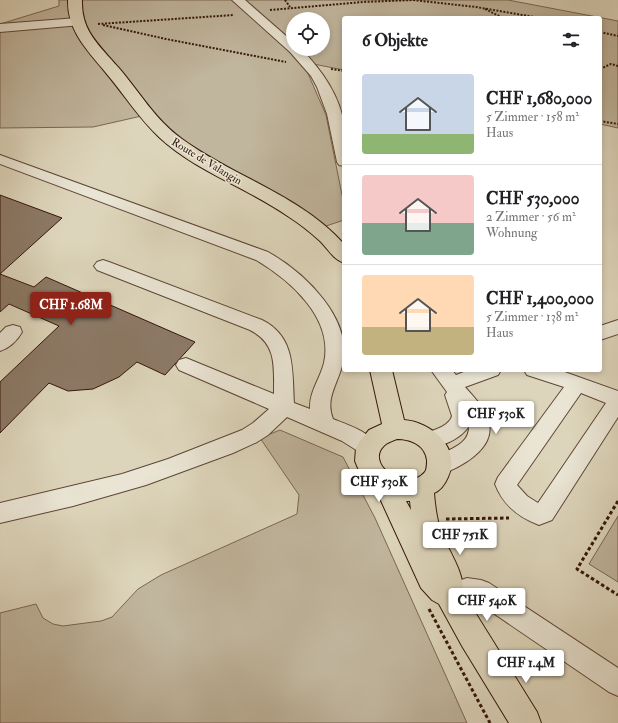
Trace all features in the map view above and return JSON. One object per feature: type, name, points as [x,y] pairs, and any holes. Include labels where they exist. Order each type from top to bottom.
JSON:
[{"type":"main road","name":"Route de Valangin","points":[[75,0],[75,15],[79,29],[115,73],[146,115],[166,135],[197,157],[297,214],[322,233],[342,254]]},
{"type":"main road","points":[[381,372],[395,429]]},
{"type":"main road","points":[[395,429],[413,431],[430,440],[438,452],[440,466],[430,483],[421,488],[410,491],[397,490],[386,486],[377,480],[371,473],[367,464],[366,455],[368,446],[374,438],[384,432],[395,429]]},
{"type":"main road","points":[[386,486],[431,579],[442,591],[449,595],[472,636],[526,723]]},
{"type":"main road","points":[[421,488],[429,533],[450,582],[449,595]]},
{"type":"street","points":[[238,0],[286,43]]},
{"type":"street","points":[[0,28],[77,22]]},
{"type":"street","points":[[300,56],[312,68],[322,82],[332,103],[342,152]]},
{"type":"street","points":[[0,159],[262,256],[282,268],[311,296],[324,314],[335,341],[334,362],[321,394],[320,411],[325,425]]},
{"type":"street","points":[[0,513],[99,490],[160,471],[209,453],[256,432],[284,408],[283,371],[280,355],[277,344],[266,331],[256,325],[103,266]]},
{"type":"street","points":[[602,332],[618,326]]},
{"type":"street","points":[[186,365],[348,435],[368,446]]},
{"type":"street","points":[[446,377],[478,372]]},
{"type":"street","points":[[540,372],[577,384],[618,400],[544,513],[539,515],[525,508],[507,488],[508,481],[577,384]]},
{"type":"street","points":[[430,440],[448,433],[462,421],[463,415],[446,377]]},
{"type":"street","points":[[440,466],[458,458],[476,444],[480,430],[480,424],[474,412],[446,377]]},
{"type":"street","points":[[449,595],[467,589],[481,591],[618,683]]},
{"type":"path","points":[[285,0],[290,7]]},
{"type":"path","points":[[98,24],[253,13],[290,7],[309,7],[344,2],[412,0],[483,8],[529,16]]},
{"type":"path","points":[[483,8],[499,16]]},
{"type":"path","points":[[77,22],[98,24],[312,68]]},
{"type":"path","points":[[602,32],[618,36]]},
{"type":"path","points":[[602,68],[611,64],[618,66]]},
{"type":"path","points":[[602,121],[618,124]]},
{"type":"path","points":[[618,501],[577,569],[618,595]]},
{"type":"path","points":[[440,519],[513,518],[521,514],[525,508]]},
{"type":"shaded area","points":[[59,0],[508,0],[592,16],[342,16],[342,70],[303,62],[326,115],[342,195],[342,221],[326,226],[278,196],[178,138],[155,115],[146,115],[93,127],[0,128],[0,24],[59,6]]},
{"type":"shaded area","points":[[602,18],[618,21],[618,128],[602,124]]},
{"type":"shaded area","points":[[280,430],[343,457],[375,518],[467,723],[0,723],[0,613],[36,604],[43,618],[53,624],[63,626],[101,621],[112,617],[138,589],[161,575],[297,514],[299,495],[260,438]]},
{"type":"shaded area","points":[[618,516],[618,582],[589,564]]},
{"type":"building","points":[[0,195],[62,218],[0,274]]},
{"type":"building","points":[[0,274],[34,287],[46,277],[195,342],[165,375],[137,362],[119,377],[93,389],[68,391],[49,383],[0,433],[0,382],[59,326],[9,304],[0,312]]}]
